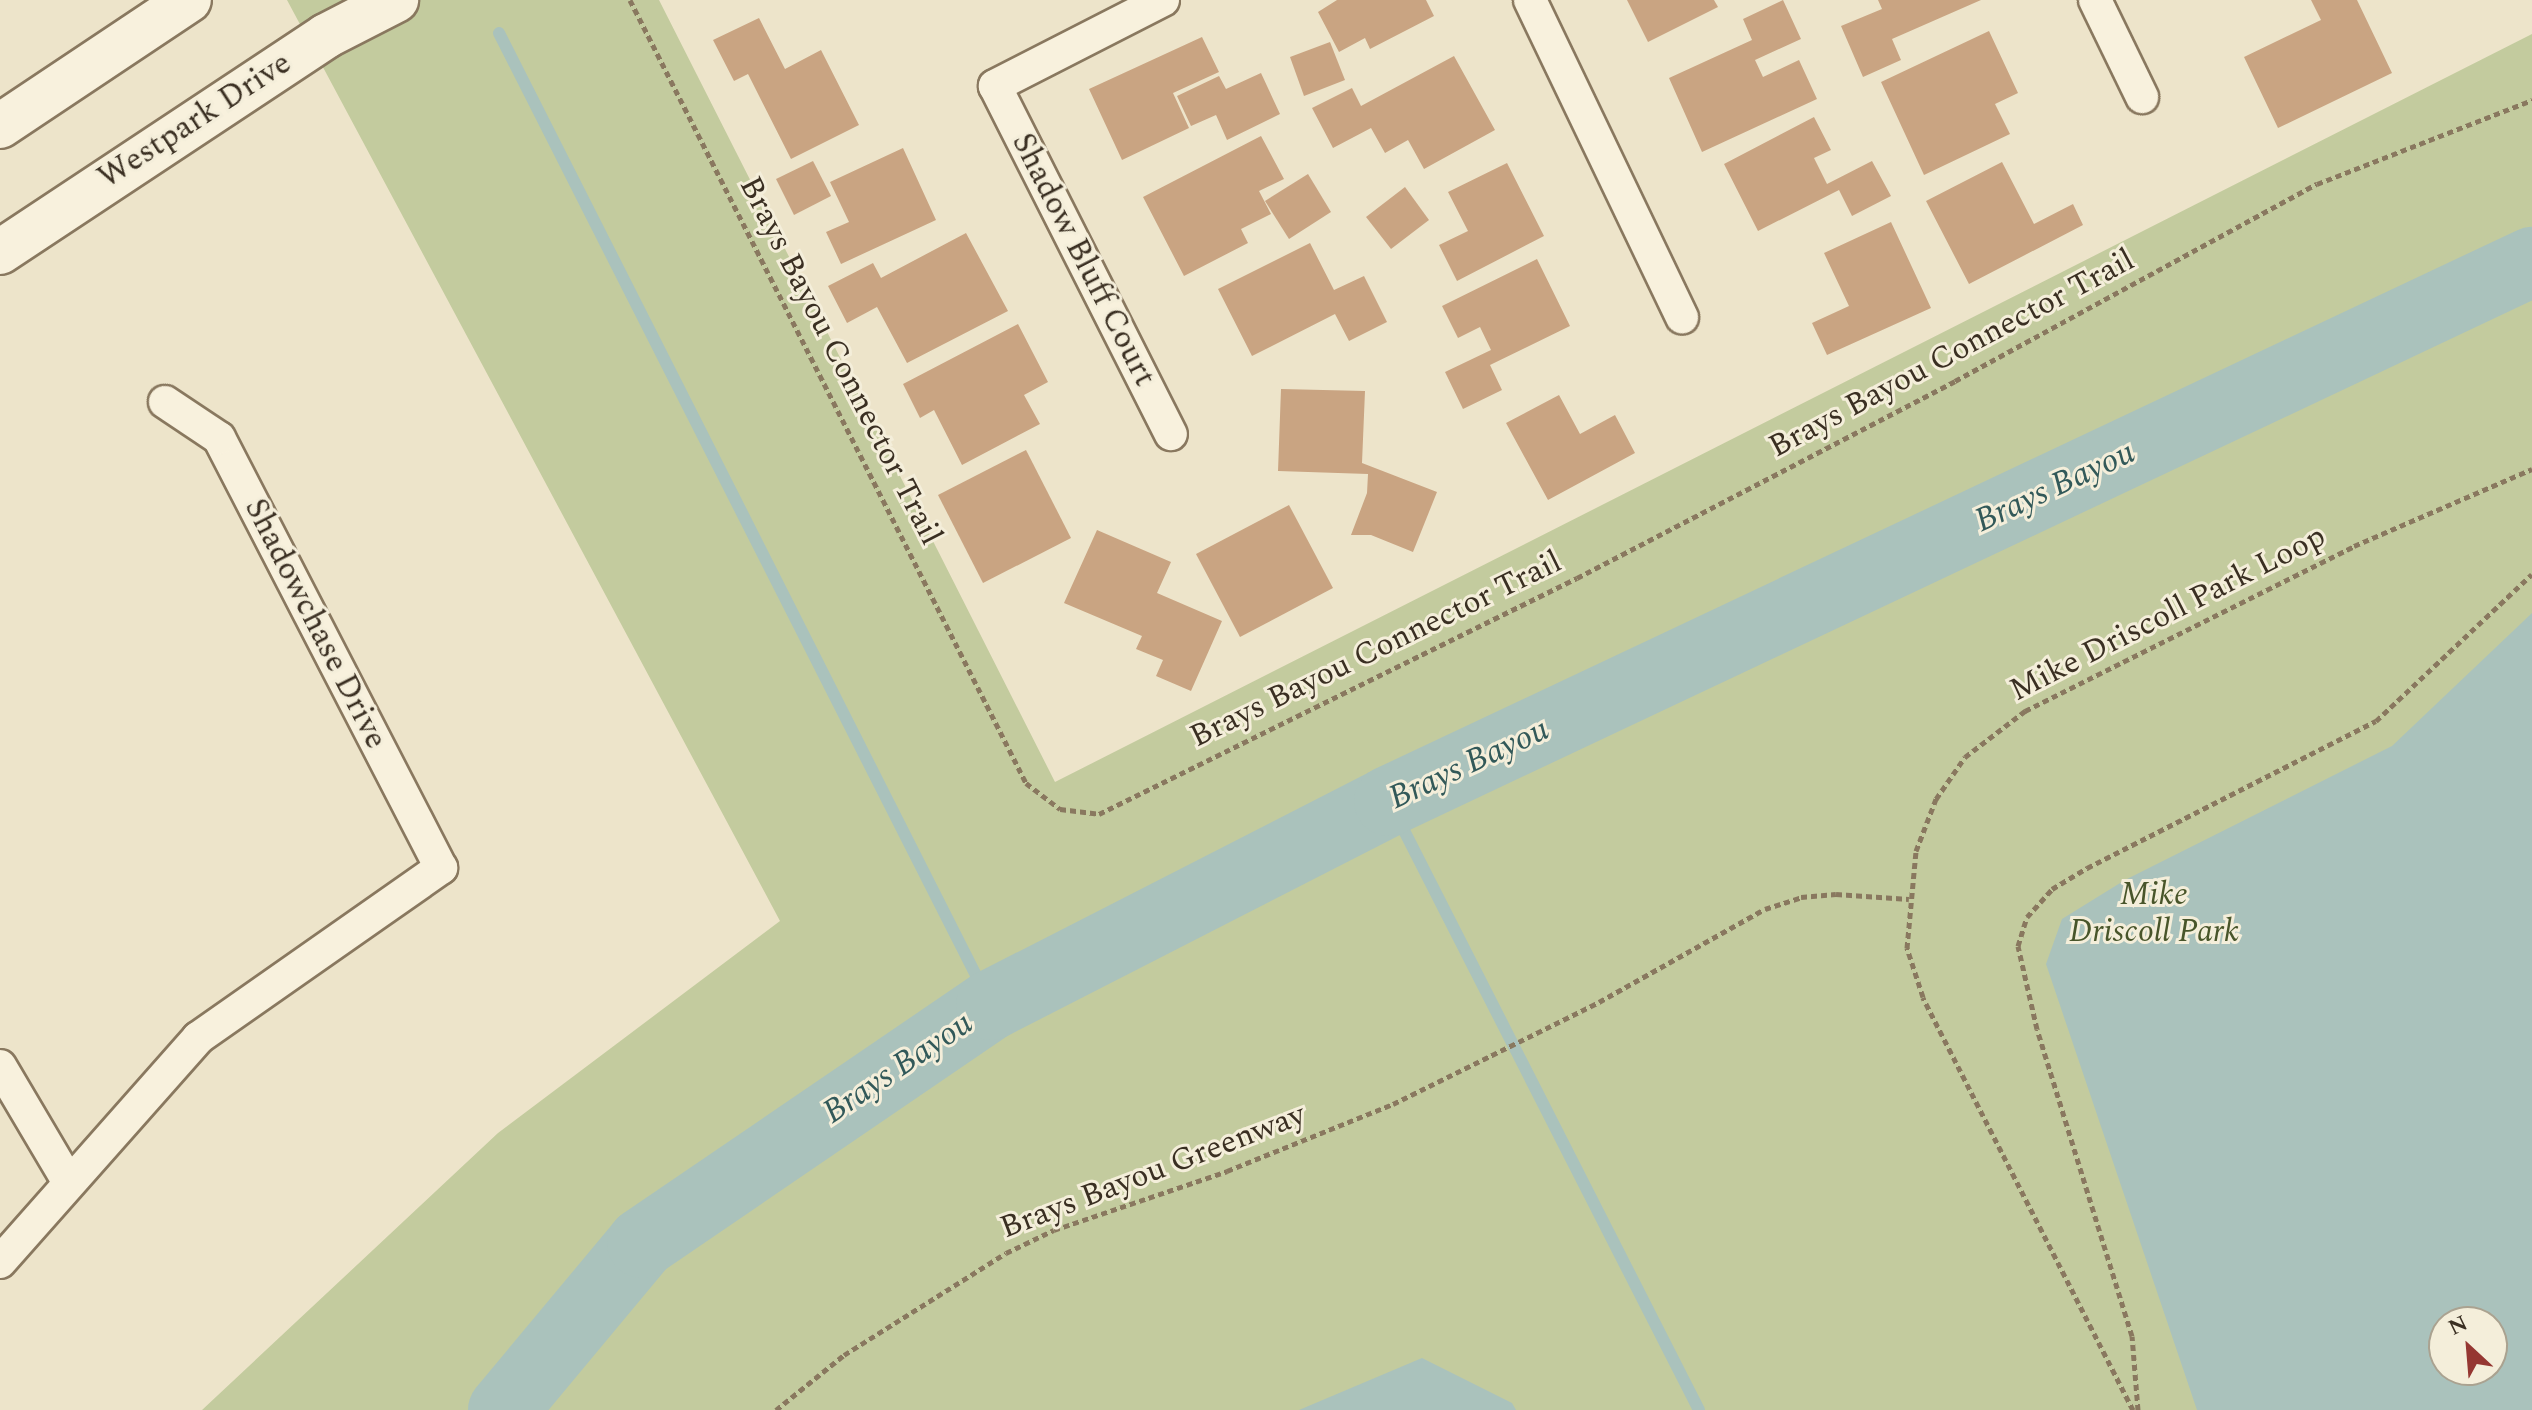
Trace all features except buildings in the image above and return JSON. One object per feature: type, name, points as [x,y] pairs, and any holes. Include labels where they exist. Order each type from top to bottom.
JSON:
[{"type":"main road","points":[[0,126],[189,0]]},
{"type":"main road","name":"Westpark Drive","points":[[0,252],[326,36],[396,0]]},
{"type":"street","name":"Shadow Bluff Court","points":[[1163,0],[995,86],[1171,434]]},
{"type":"street","points":[[1530,0],[1682,317]]},
{"type":"street","points":[[2095,0],[2142,97]]},
{"type":"street","name":"Shadowchase Drive","points":[[68,1181],[198,1038],[441,868],[219,438],[165,402]]},
{"type":"street","points":[[0,1066],[68,1181],[0,1262]]},
{"type":"path","name":"Brays Bayou Connector Trail","points":[[630,0],[1026,783],[1060,809],[1099,814],[1591,571],[1955,381],[2317,184],[2532,100]]},
{"type":"path","name":"Mike Driscoll Park Loop","points":[[2136,1410],[1923,997],[1907,948],[1909,899],[1916,851],[1936,799],[1965,757],[2025,711],[2354,546],[2532,469]]},
{"type":"path","points":[[2136,1410],[2132,1336],[2037,1029],[2018,946],[2027,917],[2052,889],[2087,868],[2376,721],[2532,574]]},
{"type":"path","name":"Brays Bayou Greenway","points":[[776,1410],[856,1347],[1006,1253],[1054,1230],[1296,1144],[1441,1082],[1599,1002],[1765,909],[1801,897],[1836,894],[1909,899]]},
{"type":"green space","name":"Mike Driscoll Park","points":[[287,0],[659,0],[1055,782],[2532,34],[2532,1410],[202,1410],[498,1133],[780,921]]},
{"type":"water","points":[[2532,613],[2532,1410],[2197,1410],[2046,964],[2062,919],[2125,880],[2392,746]]},
{"type":"water","points":[[1422,1358],[1512,1403],[1516,1410],[1299,1410]]},
{"type":"waterway","points":[[499,33],[991,1005]]},
{"type":"waterway","name":"Brays Bayou","points":[[503,1410],[642,1243],[991,1005],[1389,801],[2532,262]]},
{"type":"waterway","points":[[1389,801],[1699,1410]]}]
